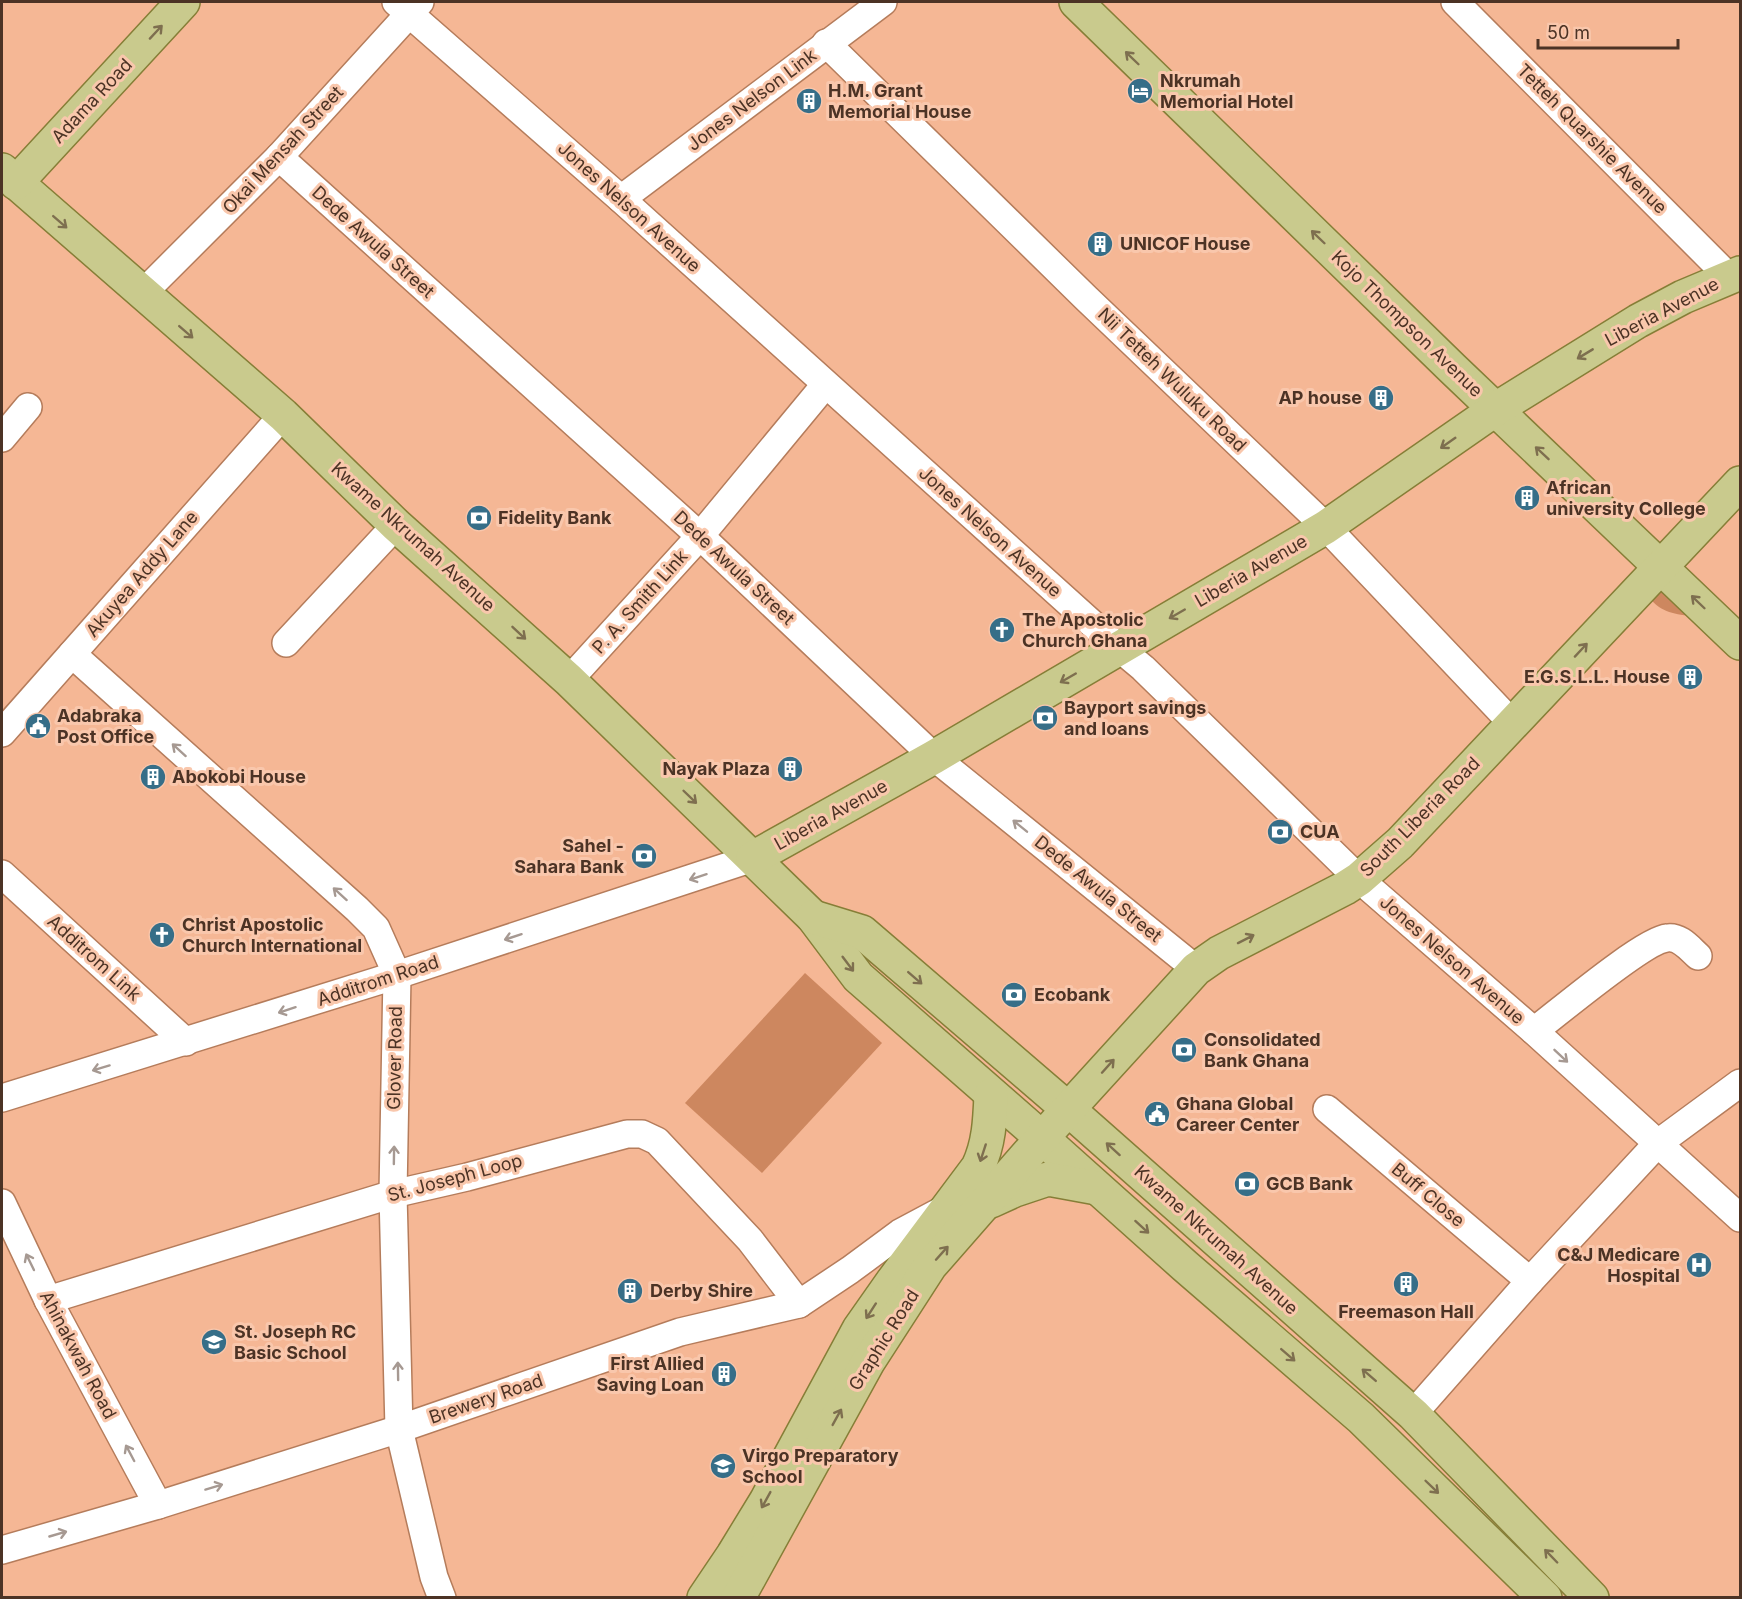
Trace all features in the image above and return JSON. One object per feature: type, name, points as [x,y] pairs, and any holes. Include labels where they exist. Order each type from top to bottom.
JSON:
[{"type":"main road","name":"Adama Road","points":[[6,184],[183,2]]},
{"type":"main road","name":"Kojo Thompson Avenue","points":[[1076,2],[1740,643]]},
{"type":"main road","name":"Kwame Nkrumah Avenue","points":[[6,184],[142,294],[283,415],[396,525],[569,680],[753,858],[813,917],[858,977],[1194,1274],[1361,1418],[1545,1598]]},
{"type":"main road","name":"Liberia Avenue","points":[[753,858],[934,757],[1326,527],[1496,409],[1638,321],[1683,297],[1735,275]]},
{"type":"main road","name":"South Liberia Road","points":[[1068,1109],[1196,969],[1219,953],[1359,879],[1400,843],[1740,483]]},
{"type":"main road","name":"Kwame Nkrumah Avenue","points":[[813,917],[862,932],[1068,1109],[1413,1414],[1592,1598]]},
{"type":"main road","name":"Graphic Road","points":[[704,1598],[766,1501],[860,1329],[892,1282],[978,1167],[984,1155],[989,1130],[991,1095]]},
{"type":"main road","name":"Graphic Road","points":[[738,1598],[868,1362],[930,1266],[1068,1109]]},
{"type":"main road","points":[[987,1203],[1015,1190],[1048,1179],[1098,1188]]},
{"type":"street","name":"Jones Nelson Link","points":[[621,199],[883,2]]},
{"type":"street","name":"Tetteh Quarshie Avenue","points":[[1455,2],[1735,275]]},
{"type":"street","name":"Okai Mensah Street","points":[[142,294],[279,157],[408,6]]},
{"type":"street","name":"Jones Nelson Avenue","points":[[408,6],[825,385],[1143,668],[1359,879],[1534,1031],[1740,1218]]},
{"type":"street","name":"Nii Tetteh Wuluku Road","points":[[826,43],[1086,298],[1326,527],[1512,723]]},
{"type":"street","name":"Dede Awula Street","points":[[279,157],[700,536],[934,757],[1196,969]]},
{"type":"street","name":"P. A. Smith Link","points":[[569,680],[700,536],[825,385]]},
{"type":"street","points":[[2,438],[28,408]]},
{"type":"street","name":"Akuyea Addy Lane","points":[[2,733],[283,415]]},
{"type":"street","points":[[286,643],[396,525]]},
{"type":"street","name":"Glover Road","points":[[72,654],[369,921],[383,941],[397,975],[393,1194],[399,1429],[434,1577],[442,1598]]},
{"type":"street","name":"Additrom Road","points":[[2,1098],[397,975],[753,858]]},
{"type":"street","name":"Additrom Link","points":[[2,874],[186,1042]]},
{"type":"street","points":[[1534,1031],[1655,941],[1667,938],[1679,939],[1698,956]]},
{"type":"street","points":[[1413,1414],[1530,1281],[1657,1144],[1740,1083]]},
{"type":"street","name":"Buff Close","points":[[1327,1108],[1530,1281]]},
{"type":"street","name":"St. Joseph Loop","points":[[48,1300],[393,1194],[627,1134],[642,1134],[657,1141],[750,1240],[799,1304]]},
{"type":"street","name":"Ahinakwah Road","points":[[2,1203],[48,1300],[158,1505]]},
{"type":"street","name":"Brewery Road","points":[[2,1550],[158,1505],[399,1429],[680,1332],[799,1304],[900,1233],[951,1206]]},
{"type":"shaded area","points":[[1654,578],[1691,616],[1666,611],[1652,601],[1648,596]]},
{"type":"shaded area","points":[[805,973],[882,1043],[762,1173],[685,1103]]},
{"type":"place","name":"Nkrumah Memorial Hotel","points":[[1140,91]]},
{"type":"place","name":"H.M. Grant Memorial House","points":[[809,101]]},
{"type":"place","name":"UNICOF House","points":[[1100,244]]},
{"type":"place","name":"AP house","points":[[1381,398]]},
{"type":"place","name":"African university College","points":[[1527,498]]},
{"type":"place","name":"Fidelity Bank","points":[[479,518]]},
{"type":"place","name":"The Apostolic Church Ghana","points":[[1002,630]]},
{"type":"place","name":"E.G.S.L.L. House","points":[[1690,677]]},
{"type":"place","name":"Bayport savings and loans","points":[[1045,718]]},
{"type":"place","name":"Adabraka Post Office","points":[[38,726]]},
{"type":"place","name":"Nayak Plaza","points":[[790,769]]},
{"type":"place","name":"Abokobi House","points":[[153,777]]},
{"type":"place","name":"CUA","points":[[1280,832]]},
{"type":"place","name":"Sahel - Sahara Bank","points":[[644,856]]},
{"type":"place","name":"Christ Apostolic Church International","points":[[162,935]]},
{"type":"place","name":"Ecobank","points":[[1014,995]]},
{"type":"place","name":"Consolidated Bank Ghana","points":[[1184,1050]]},
{"type":"place","name":"Ghana Global Career Center","points":[[1157,1114]]},
{"type":"place","name":"GCB Bank","points":[[1247,1184]]},
{"type":"place","name":"C&J Medicare Hospital","points":[[1699,1265]]},
{"type":"place","name":"Freemason Hall","points":[[1406,1284]]},
{"type":"place","name":"Derby Shire","points":[[630,1291]]},
{"type":"place","name":"St. Joseph RC Basic School","points":[[214,1342]]},
{"type":"place","name":"First Allied Saving Loan","points":[[724,1374]]},
{"type":"place","name":"Virgo Preparatory School","points":[[723,1466]]}]
